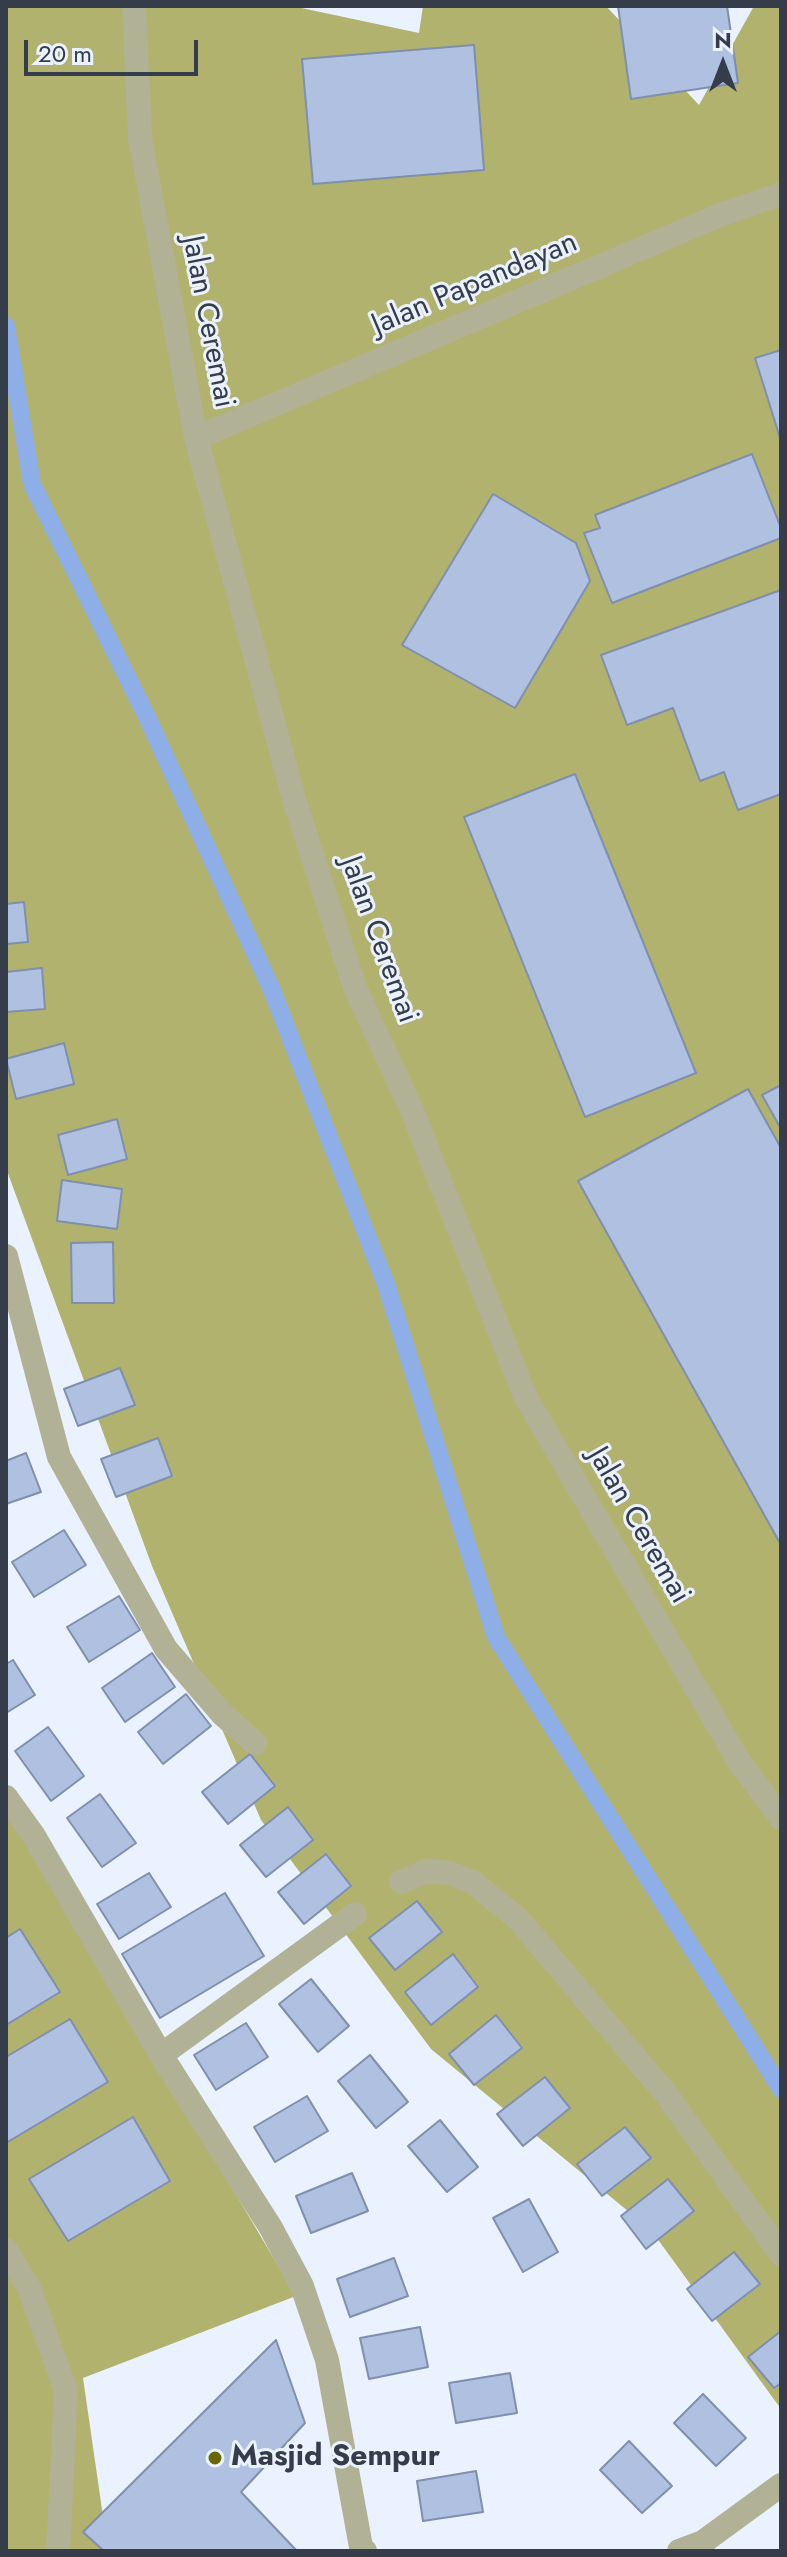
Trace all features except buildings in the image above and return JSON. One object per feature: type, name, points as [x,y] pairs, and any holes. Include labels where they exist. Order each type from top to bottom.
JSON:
[{"type":"street","name":"Jalan Ceremai","points":[[134,6],[140,138],[196,438],[294,799],[355,988],[411,1108],[525,1396],[740,1763],[781,1818]]},
{"type":"street","name":"Jalan Papandayan","points":[[196,438],[720,215],[781,194]]},
{"type":"street","points":[[6,1256],[59,1457],[166,1649],[222,1714],[255,1743]]},
{"type":"street","points":[[6,1797],[34,1836],[161,2055],[271,2228],[302,2286],[327,2360],[361,2547],[365,2551]]},
{"type":"street","points":[[401,1882],[426,1871],[449,1873],[473,1882],[519,1920],[666,2094],[781,2254]]},
{"type":"street","points":[[161,2055],[355,1914]]},
{"type":"street","points":[[6,2250],[29,2288],[66,2391],[58,2551]]},
{"type":"street","points":[[679,2551],[703,2542],[781,2485]]},
{"type":"green space","points":[[6,6],[292,6],[419,33],[423,6],[606,6],[699,105],[754,6],[781,6],[781,2409],[651,2230],[431,2049],[261,1820],[152,1566],[6,1168]]},
{"type":"green space","points":[[6,1806],[296,2296],[83,2378],[108,2551],[6,2551]]},
{"type":"waterway","points":[[6,326],[32,484],[149,721],[272,990],[387,1287],[496,1637],[781,2089]]},
{"type":"place","name":"Masjid Sempur","points":[[215,2458]]}]
